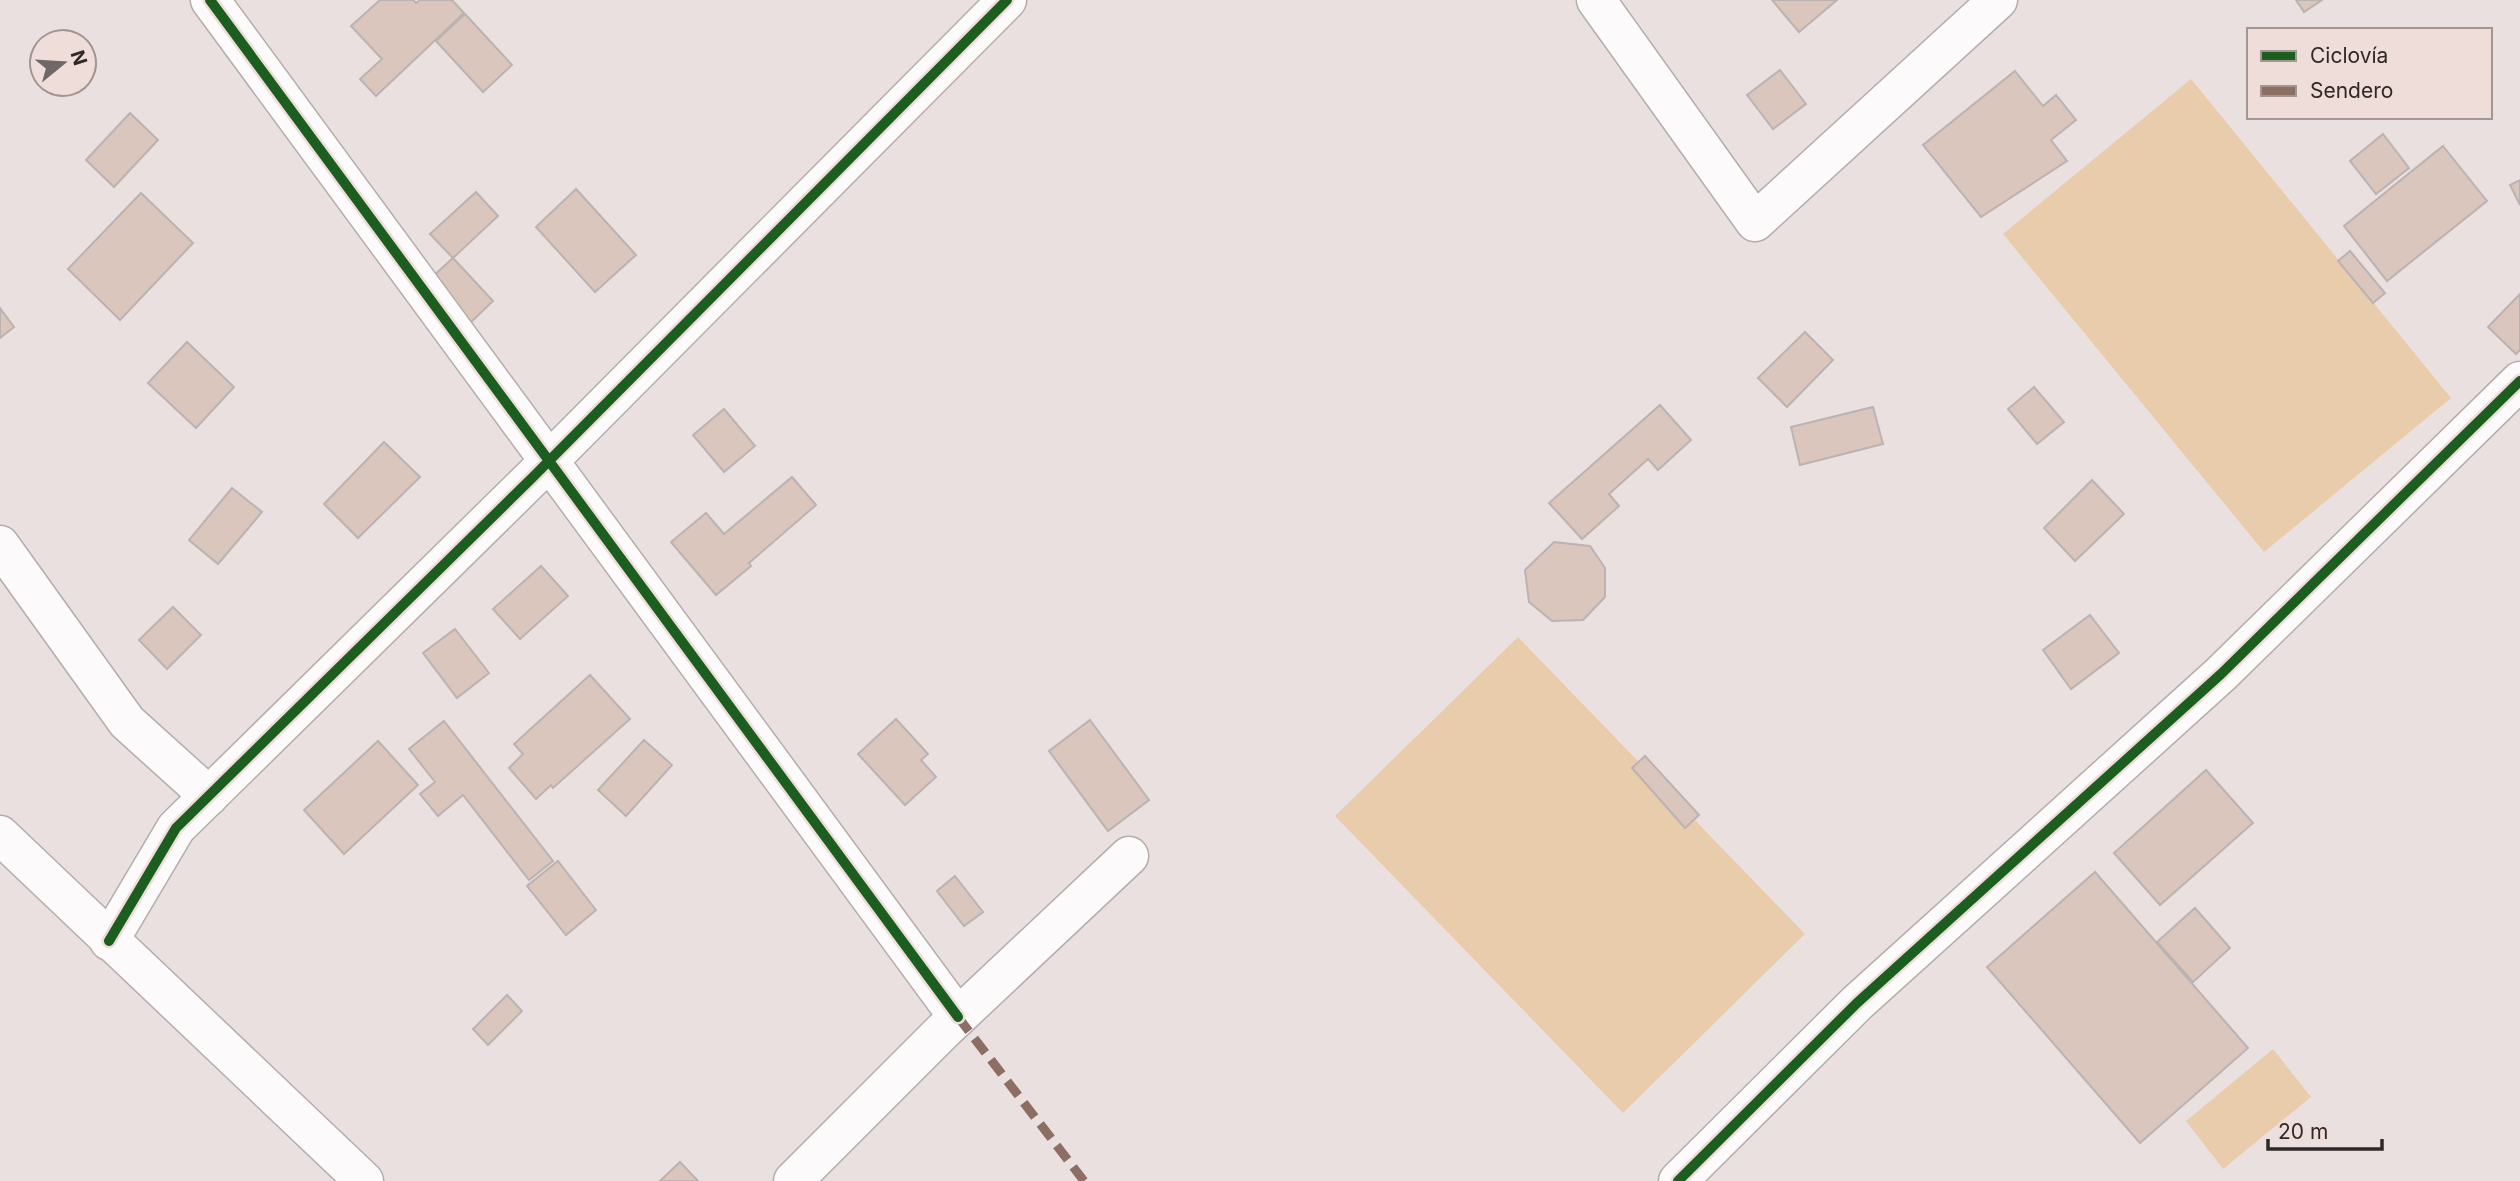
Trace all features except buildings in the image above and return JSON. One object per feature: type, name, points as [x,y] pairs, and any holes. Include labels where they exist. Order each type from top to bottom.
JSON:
[{"type":"street","points":[[210,0],[958,1017]]},
{"type":"street","points":[[108,941],[176,828],[549,460],[1007,0]]},
{"type":"street","points":[[1596,0],[1755,222],[1998,0]]},
{"type":"street","points":[[1678,1181],[1857,1003],[2221,674],[2520,381]]},
{"type":"street","points":[[0,545],[127,722],[209,796]]},
{"type":"street","points":[[0,835],[108,941],[365,1181]]},
{"type":"street","points":[[793,1181],[958,1017],[1129,856]]},
{"type":"shaded area","points":[[2191,79],[2451,398],[2264,552],[2003,234]]},
{"type":"shaded area","points":[[1518,637],[1805,934],[1623,1113],[1335,816]]},
{"type":"shaded area","points":[[2273,1049],[2311,1097],[2223,1169],[2186,1121]]},
{"type":"marked path","points":[[958,1017],[1084,1181]]},
{"type":"cycle path","points":[[210,0],[958,1017]]},
{"type":"cycle path","points":[[109,941],[176,828],[532,478],[1007,0]]},
{"type":"cycle path","points":[[1678,1181],[1857,1003],[2221,674],[2520,381]]}]
